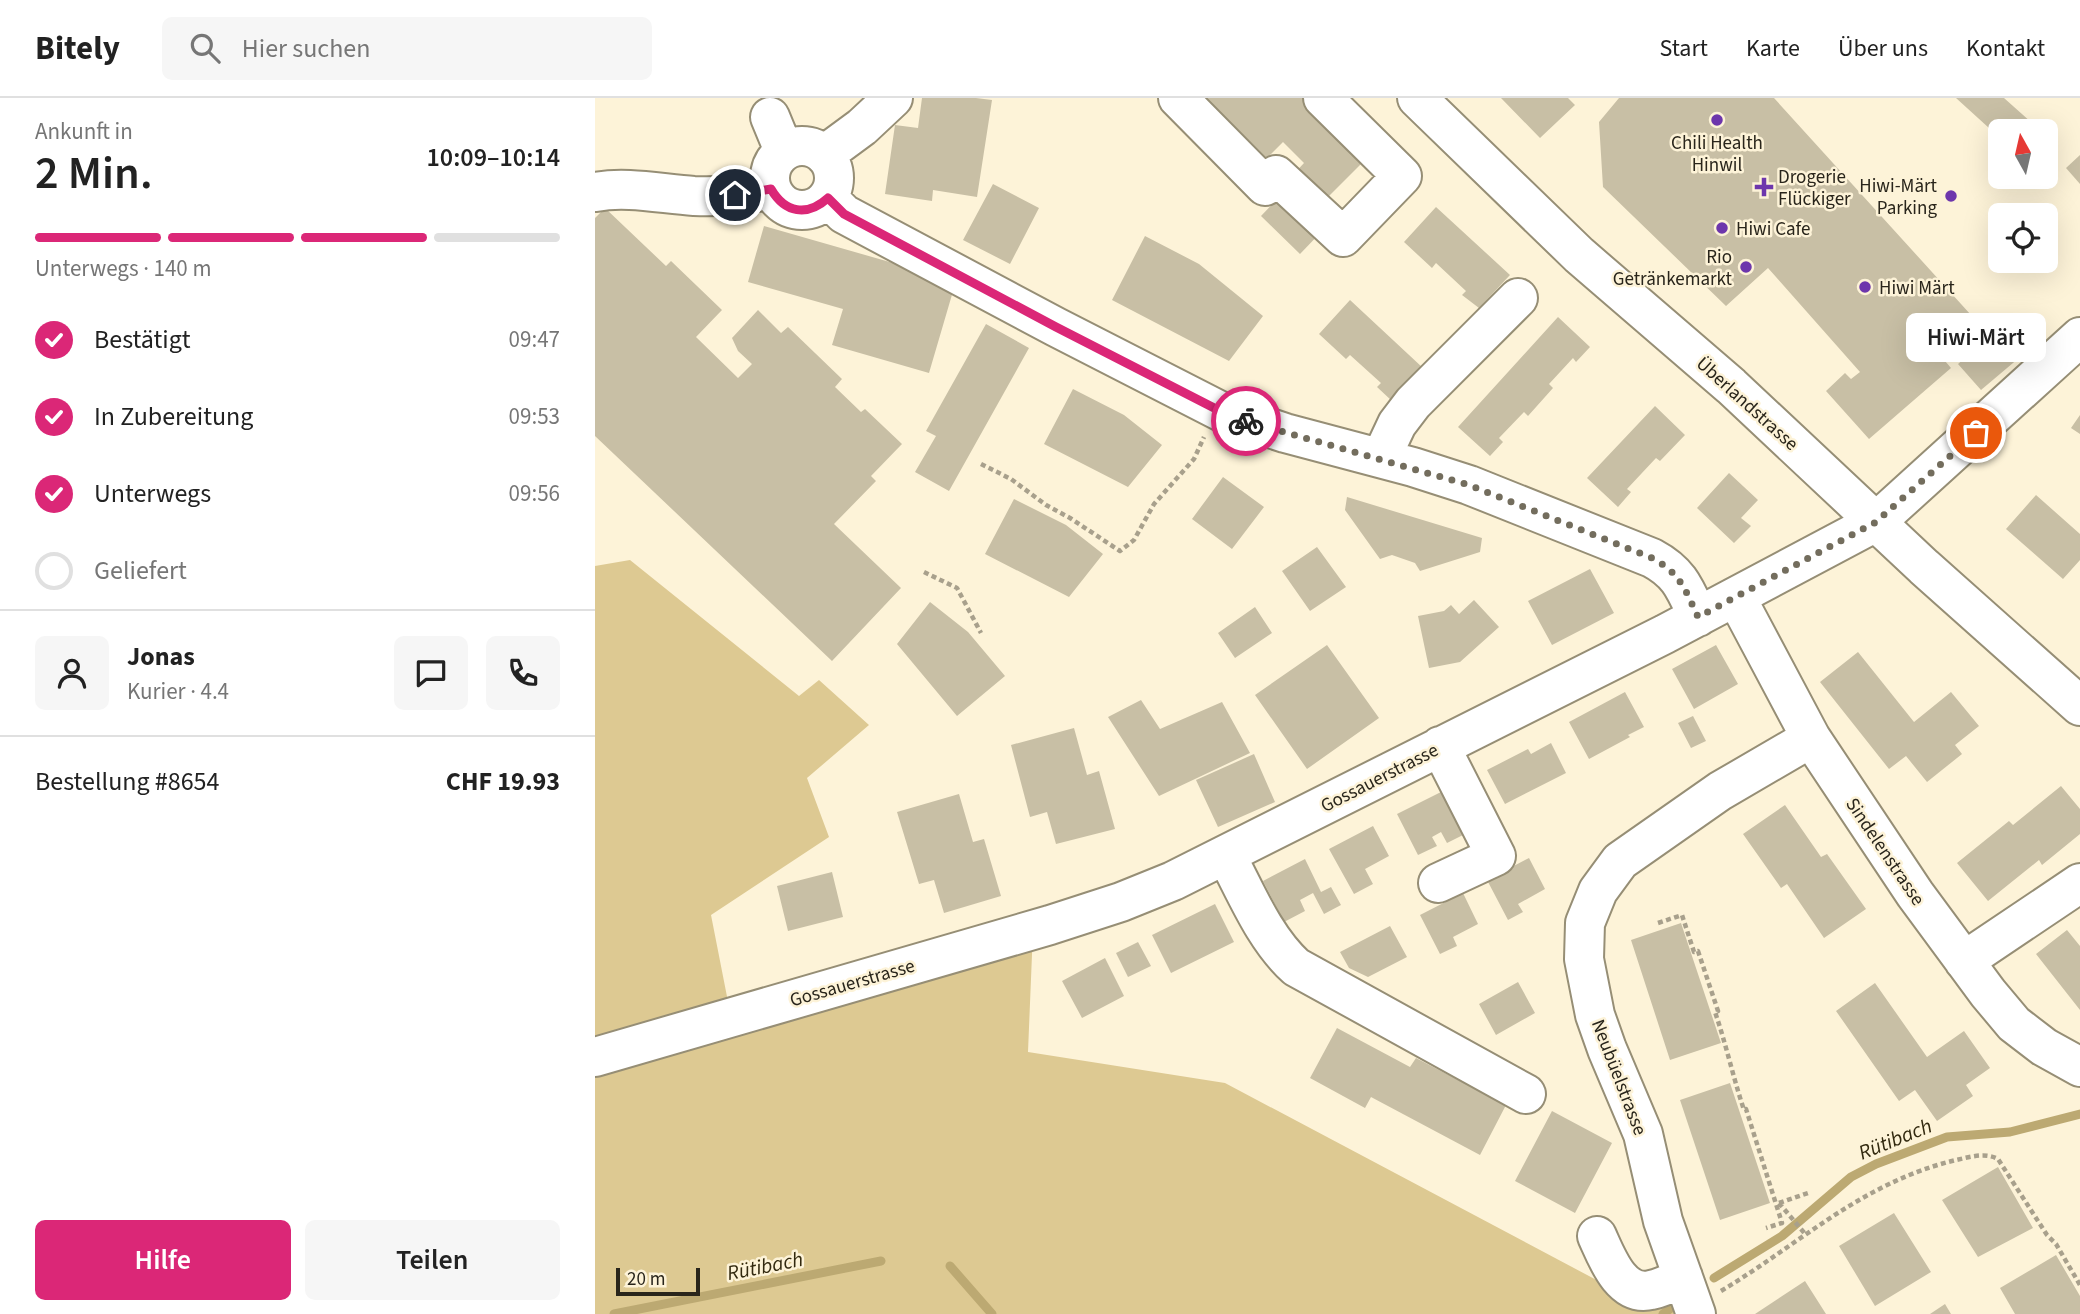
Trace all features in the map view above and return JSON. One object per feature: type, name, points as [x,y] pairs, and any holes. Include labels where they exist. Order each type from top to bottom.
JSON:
[{"type":"street","points":[[824,155],[862,127],[893,98]]},
{"type":"street","points":[[1178,98],[1265,186],[1276,175],[1343,237],[1402,176],[1323,98]]},
{"type":"street","name":"Überlandstrasse","points":[[1417,98],[1579,255],[1731,386],[1876,522],[2080,706]]},
{"type":"street","points":[[777,134],[794,146],[815,148],[824,155],[833,171],[834,180],[828,198],[819,206],[797,210],[777,199],[769,178],[777,134]]},
{"type":"street","points":[[595,192],[618,190],[716,196],[771,189]]},
{"type":"street","points":[[828,198],[844,214],[1212,407],[1285,433],[1381,458],[1481,489],[1652,558],[1674,572],[1685,588],[1698,617]]},
{"type":"street","points":[[1381,458],[1397,424],[1413,403],[1518,298]]},
{"type":"street","name":"Gossauerstrasse","points":[[595,1057],[1092,912],[1148,892],[1226,855],[1698,617],[1876,522],[2080,337]]},
{"type":"street","name":"Sindelenstrasse","points":[[1736,597],[1811,738],[1892,861],[1964,961],[2027,1036],[2080,1067]]},
{"type":"street","name":"Neubüelstrasse","points":[[1691,1300],[1658,1203],[1643,1134],[1595,1015],[1584,959],[1585,923],[1598,891],[1620,861],[1720,791],[1811,738]]},
{"type":"street","points":[[1437,883],[1496,856],[1440,746]]},
{"type":"street","points":[[1226,855],[1278,949],[1296,967],[1526,1094]]},
{"type":"street","points":[[1964,961],[2080,883]]},
{"type":"street","points":[[1597,1236],[1612,1267],[1630,1287],[1691,1300]]},
{"type":"path","points":[[981,464],[1011,479],[1046,505],[1120,551],[1134,540],[1154,504],[1194,459],[1206,432],[1191,420],[1212,407]]},
{"type":"path","points":[[924,572],[957,588],[981,633]]},
{"type":"path","points":[[1658,923],[1682,915],[1694,952],[1698,951],[1718,1011],[1715,1012],[1728,1061],[1782,1223],[1766,1228]]},
{"type":"path","points":[[1691,1300],[1757,1269],[1866,1194],[1895,1180],[1976,1156],[1993,1156],[1998,1160],[2047,1235],[2056,1244],[2080,1285]]},
{"type":"path","points":[[1777,1203],[1808,1193]]},
{"type":"path","points":[[1777,1203],[1806,1235]]},
{"type":"shaded area","points":[[630,560],[799,696],[819,680],[869,725],[807,778],[829,837],[711,915],[731,1017],[1033,930],[1028,1052],[1225,1083],[1638,1302],[1678,1295],[1684,1314],[595,1314],[595,566]]},
{"type":"building","points":[[922,98],[992,100],[977,197],[933,190],[932,201],[885,194],[895,125],[918,128]]},
{"type":"building","points":[[1191,98],[1314,98],[1371,154],[1320,205],[1291,177],[1304,163],[1283,142],[1260,165]]},
{"type":"building","points":[[1501,98],[1568,98],[1575,105],[1540,138]]},
{"type":"building","name":"Hiwi Märt","points":[[1619,98],[1774,98],[1971,315],[1934,348],[1951,368],[1869,439],[1826,391],[1845,373],[1851,379],[1860,372],[1768,268],[1726,306],[1603,187],[1599,122]]},
{"type":"building","points":[[1956,98],[2004,98],[2028,119],[1988,119],[1988,127]]},
{"type":"building","points":[[2080,155],[2080,184],[2066,168]]},
{"type":"building","points":[[993,184],[1039,208],[1010,264],[963,240]]},
{"type":"building","points":[[1284,192],[1323,230],[1300,254],[1261,216]]},
{"type":"building","points":[[1436,207],[1510,275],[1479,308],[1462,295],[1466,291],[1436,263],[1432,268],[1404,242]]},
{"type":"building","points":[[605,208],[666,266],[671,261],[722,310],[696,337],[738,378],[752,364],[738,351],[732,338],[758,310],[781,333],[788,327],[842,379],[835,387],[861,412],[865,409],[902,444],[871,476],[876,481],[834,524],[901,588],[832,661],[595,436],[595,218]]},
{"type":"building","points":[[764,226],[956,281],[929,373],[832,345],[843,309],[748,282]]},
{"type":"building","points":[[1145,236],[1199,264],[1263,316],[1229,361],[1112,300]]},
{"type":"building","points":[[1350,300],[1423,368],[1392,401],[1377,387],[1381,383],[1350,355],[1346,359],[1319,334]]},
{"type":"building","points":[[1558,317],[1590,347],[1576,362],[1573,358],[1549,384],[1553,388],[1528,416],[1524,412],[1499,438],[1503,442],[1490,456],[1458,427]]},
{"type":"building","points":[[986,324],[1029,348],[949,491],[915,472],[936,436],[926,431]]},
{"type":"building","points":[[2003,325],[2026,352],[1981,390],[1958,364]]},
{"type":"building","points":[[1073,389],[1124,415],[1162,445],[1128,487],[1044,444]]},
{"type":"building","points":[[1655,406],[1685,435],[1660,461],[1656,458],[1627,489],[1631,492],[1618,507],[1587,478]]},
{"type":"building","points":[[2080,415],[2080,434],[2071,428]]},
{"type":"building","points":[[1729,473],[1758,500],[1741,518],[1751,526],[1734,543],[1697,508]]},
{"type":"building","points":[[1223,477],[1264,507],[1232,549],[1192,519]]},
{"type":"building","points":[[2036,495],[2080,534],[2080,560],[2063,579],[2006,529]]},
{"type":"building","points":[[1347,497],[1482,538],[1480,552],[1420,571],[1415,563],[1392,555],[1380,559],[1345,510]]},
{"type":"building","points":[[1014,499],[1066,525],[1103,554],[1069,597],[985,554]]},
{"type":"building","points":[[1317,547],[1346,587],[1310,611],[1282,571]]},
{"type":"building","points":[[1590,569],[1614,613],[1552,645],[1528,601]]},
{"type":"building","points":[[1474,600],[1499,627],[1460,662],[1429,668],[1418,616],[1444,611],[1451,605],[1459,614]]},
{"type":"building","points":[[930,602],[968,632],[1005,676],[957,716],[897,644]]},
{"type":"building","points":[[1255,607],[1272,633],[1235,658],[1218,633]]},
{"type":"building","points":[[1327,645],[1379,718],[1307,769],[1255,695]]},
{"type":"building","points":[[1716,645],[1738,684],[1694,709],[1672,669]]},
{"type":"building","points":[[1858,652],[1914,722],[1951,692],[1979,726],[1955,745],[1962,754],[1927,782],[1906,756],[1889,769],[1820,682]]},
{"type":"building","points":[[1625,692],[1644,727],[1589,759],[1569,722]]},
{"type":"building","points":[[1141,700],[1160,729],[1222,702],[1250,753],[1159,796],[1108,717]]},
{"type":"building","points":[[1693,716],[1706,741],[1691,748],[1678,723]]},
{"type":"building","points":[[1074,728],[1087,775],[1099,771],[1115,829],[1056,844],[1047,812],[1030,817],[1011,745]]},
{"type":"building","points":[[1551,743],[1566,773],[1505,804],[1487,770],[1528,749],[1531,754]]},
{"type":"building","points":[[1254,754],[1275,802],[1218,827],[1196,780]]},
{"type":"building","points":[[2061,786],[2080,809],[2080,834],[2042,865],[2039,860],[1988,901],[1957,863],[2009,821],[2013,825]]},
{"type":"building","points":[[1449,788],[1471,831],[1447,843],[1441,832],[1432,837],[1437,846],[1418,855],[1397,814]]},
{"type":"building","points":[[959,794],[973,842],[984,839],[1001,896],[944,913],[934,880],[919,884],[897,812]]},
{"type":"building","points":[[1785,805],[1821,857],[1827,854],[1866,909],[1824,938],[1787,884],[1781,888],[1743,834]]},
{"type":"building","points":[[1373,826],[1389,856],[1365,869],[1373,884],[1354,894],[1329,849]]},
{"type":"building","points":[[1529,858],[1545,889],[1518,904],[1523,912],[1508,920],[1487,880]]},
{"type":"building","points":[[1305,859],[1321,892],[1331,887],[1341,905],[1324,914],[1313,893],[1300,900],[1305,911],[1284,922],[1263,881]]},
{"type":"building","points":[[832,872],[843,917],[788,931],[777,886]]},
{"type":"building","points":[[1463,893],[1478,924],[1453,937],[1457,946],[1440,954],[1420,915]]},
{"type":"building","points":[[1215,904],[1234,942],[1171,973],[1152,935]]},
{"type":"building","points":[[1681,923],[1721,1043],[1670,1060],[1631,940]]},
{"type":"building","points":[[1390,926],[1407,957],[1368,977],[1349,968],[1340,952]]},
{"type":"building","points":[[2067,930],[2080,946],[2080,1010],[2036,954]]},
{"type":"building","points":[[1138,942],[1151,966],[1128,977],[1116,953]]},
{"type":"building","points":[[1105,958],[1124,996],[1082,1018],[1062,981]]},
{"type":"building","points":[[1518,982],[1535,1013],[1496,1035],[1479,1004]]},
{"type":"building","points":[[1875,983],[1927,1057],[1964,1031],[1990,1068],[1966,1085],[1973,1096],[1937,1121],[1915,1090],[1899,1101],[1836,1011]]},
{"type":"building","points":[[1337,1028],[1410,1067],[1416,1058],[1506,1105],[1480,1155],[1371,1097],[1365,1108],[1310,1078]]},
{"type":"building","points":[[1730,1083],[1770,1203],[1720,1220],[1680,1100]]},
{"type":"building","points":[[1552,1111],[1612,1143],[1575,1213],[1515,1181]]},
{"type":"building","points":[[1998,1167],[2033,1228],[1978,1257],[1942,1200]]},
{"type":"building","points":[[1894,1213],[1931,1272],[1875,1306],[1839,1246]]},
{"type":"building","points":[[2056,1255],[2080,1296],[2080,1314],[2015,1314],[2000,1288]]},
{"type":"building","points":[[1805,1281],[1826,1314],[1755,1314]]},
{"type":"building","points":[[1945,1304],[1951,1314],[1930,1314]]},
{"type":"waterway","name":"Rütibach","points":[[1714,1278],[1782,1236],[1851,1177],[1876,1164],[1947,1137],[2010,1132],[2080,1114]]},
{"type":"waterway","name":"Rütibach","points":[[614,1314],[881,1261]]},
{"type":"waterway","name":"Rütibach","points":[[950,1266],[992,1314]]},
{"type":"waterway","name":"Rütibach","points":[[1663,1314],[1675,1305]]},
{"type":"way so far","points":[[1246,421],[1469,485],[1652,558],[1674,572],[1685,588],[1698,617],[1876,522],[1976,433]]},
{"type":"place","name":"Chili Health Hinwil","points":[[1717,120]]},
{"type":"place","name":"Drogerie Flückiger","points":[[1764,187]]},
{"type":"place","name":"Hiwi-Märt Parking","points":[[1951,196]]},
{"type":"place","name":"Hiwi Cafe","points":[[1722,228]]},
{"type":"place","name":"Rio Getränkemarkt","points":[[1746,267]]},
{"type":"place","name":"Hiwi Märt","points":[[1865,287]]},
{"type":"place","name":"Hiwi-Märt","points":[[1976,433]]},
{"type":"route","points":[[735,195],[771,189],[777,199],[797,210],[819,206],[828,198],[844,214],[1056,327],[1222,412],[1246,421]]}]
